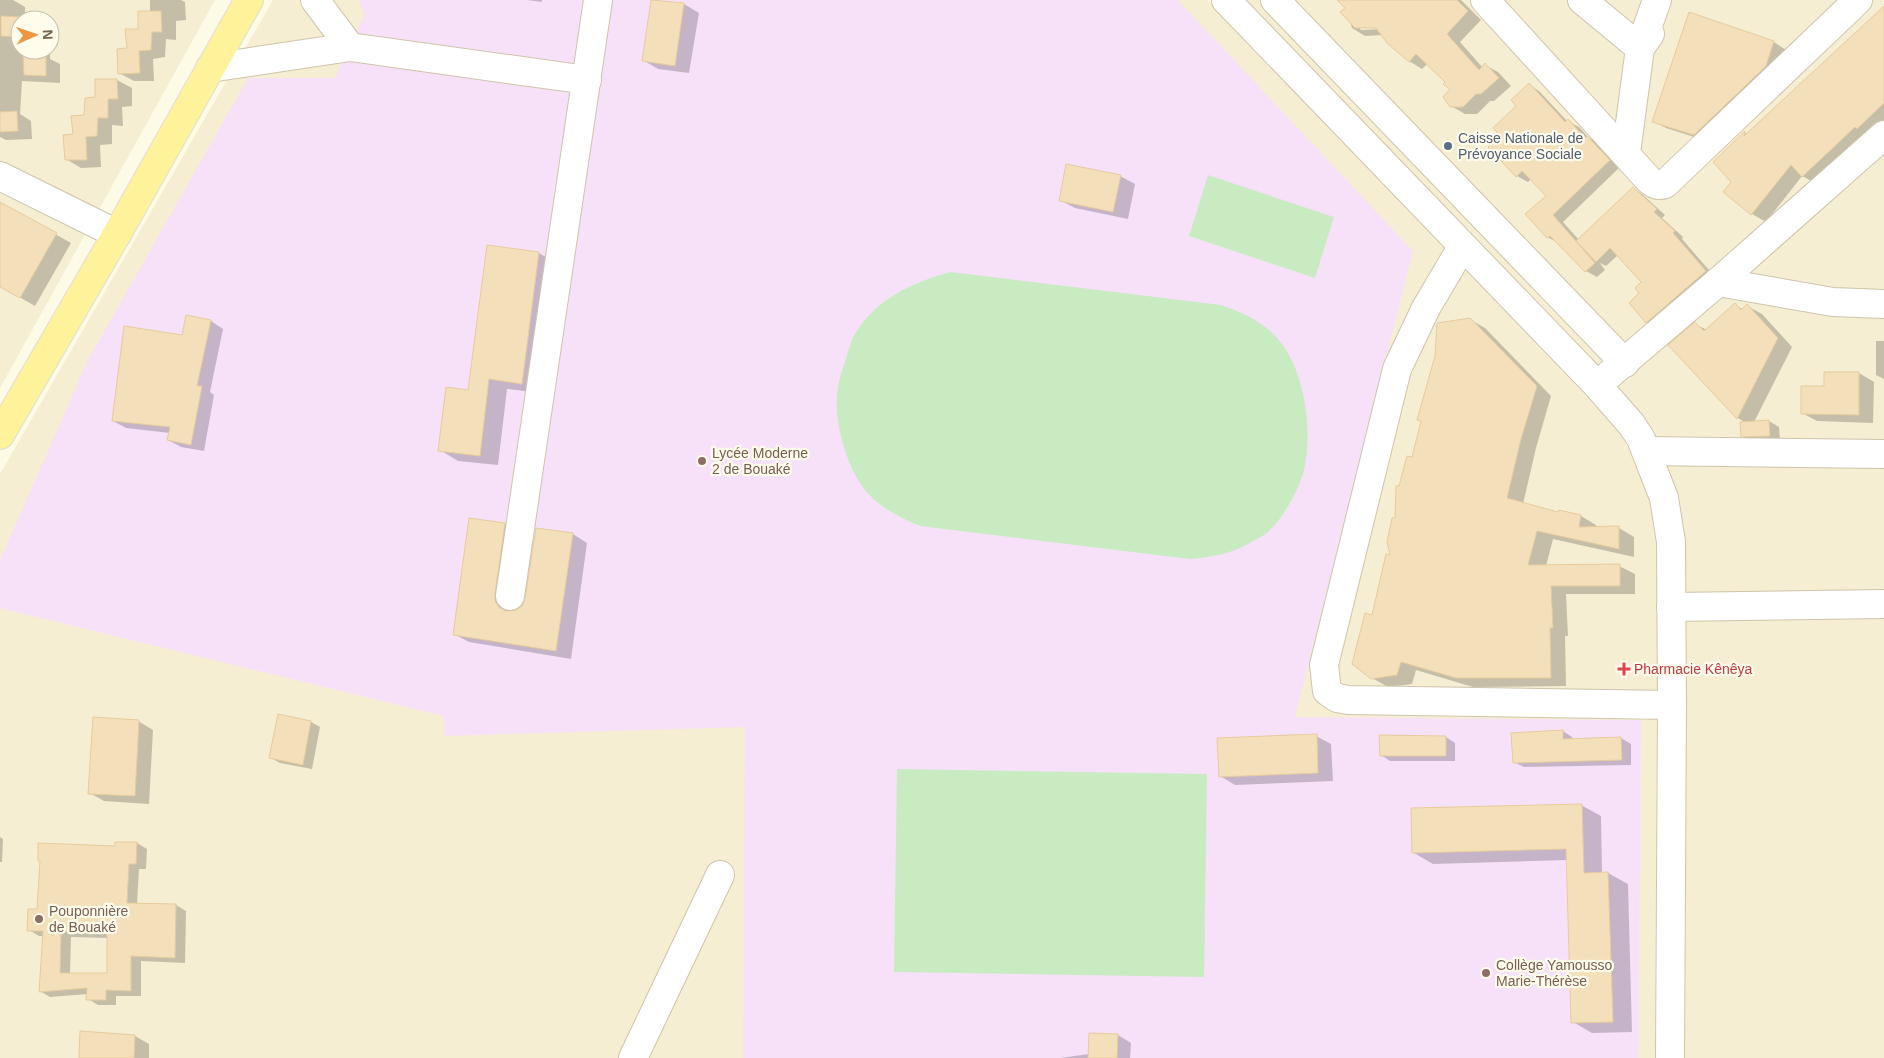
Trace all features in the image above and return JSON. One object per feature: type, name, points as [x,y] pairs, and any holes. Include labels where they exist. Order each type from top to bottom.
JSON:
[{"type":"main road","points":[[0,435],[117,234],[249,0]]},
{"type":"street","points":[[315,0],[350,47]]},
{"type":"street","points":[[510,596],[598,0]]},
{"type":"street","points":[[1226,0],[1596,384],[1636,431],[1646,451],[1664,498],[1670,533],[1672,607],[1670,1058]]},
{"type":"street","points":[[1275,0],[1625,363]]},
{"type":"street","points":[[1485,0],[1654,184],[1665,184],[1858,0]]},
{"type":"street","points":[[1582,0],[1640,48]]},
{"type":"street","points":[[1626,153],[1640,48],[1657,0]]},
{"type":"street","points":[[1640,48],[1674,0]]},
{"type":"street","points":[[210,68],[350,47],[587,80]]},
{"type":"street","points":[[1596,384],[1625,363],[1884,135]]},
{"type":"street","points":[[0,176],[117,234]]},
{"type":"street","points":[[1462,247],[1426,308],[1396,369],[1324,665],[1327,691],[1338,698],[1348,700],[1672,705]]},
{"type":"street","points":[[1718,282],[1833,302],[1884,304]]},
{"type":"street","points":[[1646,451],[1884,454]]},
{"type":"street","points":[[1672,607],[1884,604]]},
{"type":"street","points":[[633,1058],[720,875]]},
{"type":"shaded area","points":[[0,0],[215,0],[0,388]]},
{"type":"shaded area","points":[[273,0],[1208,0],[1620,432],[1651,496],[1658,542],[1655,1058],[0,1058],[0,474]]},
{"type":"shaded area","name":"Lycée Moderne 2 de Bouaké","points":[[359,0],[1178,0],[1413,251],[1295,717],[1641,720],[1638,1058],[743,1058],[745,727],[444,736],[444,716],[0,608],[0,560],[87,362],[248,78],[335,78],[364,15]]},
{"type":"shaded area","points":[[1231,0],[1884,0],[1884,1058],[1681,1058],[1681,525],[1649,451]]},
{"type":"green space","points":[[1208,175],[1334,217],[1315,278],[1189,236]]},
{"type":"green space","points":[[951,272],[1221,305],[1245,315],[1273,333],[1288,353],[1295,368],[1301,384],[1307,420],[1308,438],[1304,470],[1285,512],[1266,533],[1239,548],[1216,556],[1190,559],[920,526],[895,514],[879,503],[865,491],[854,473],[841,437],[837,399],[841,373],[854,335],[877,307],[912,286]]},
{"type":"green space","points":[[897,769],[1207,774],[1204,977],[894,972]]},
{"type":"building","points":[[651,0],[684,3],[675,66],[642,61]]},
{"type":"building","points":[[1337,0],[1457,0],[1468,11],[1447,34],[1479,70],[1485,63],[1499,78],[1481,94],[1476,94],[1463,107],[1450,107],[1443,97],[1450,89],[1443,84],[1445,82],[1416,54],[1409,62],[1387,43],[1376,28],[1355,28],[1340,12],[1345,8]]},
{"type":"building","points":[[1884,6],[1884,103],[1857,129],[1855,127],[1802,177],[1791,165],[1751,215],[1723,192],[1731,182],[1713,162],[1745,131],[1744,136]]},
{"type":"building","points":[[138,11],[161,11],[162,32],[152,32],[151,50],[139,51],[140,73],[118,74],[117,49],[127,48],[125,29],[138,29]]},
{"type":"building","points":[[1689,12],[1774,41],[1766,66],[1694,135],[1652,122]]},
{"type":"building","points":[[1,16],[10,16],[10,36],[1,36]]},
{"type":"building","points":[[23,60],[46,60],[46,76],[24,75]]},
{"type":"building","points":[[95,79],[117,79],[118,99],[108,99],[108,118],[98,118],[97,136],[86,137],[87,160],[65,160],[63,135],[73,134],[71,116],[84,115],[85,98],[95,97]]},
{"type":"building","points":[[1529,83],[1565,122],[1568,119],[1585,138],[1587,136],[1610,160],[1553,215],[1595,263],[1585,272],[1550,236],[1547,238],[1525,214],[1546,196],[1522,171],[1516,177],[1488,147],[1500,135],[1493,128],[1516,106],[1511,100]]},
{"type":"building","points":[[17,111],[18,131],[0,132],[0,112]]},
{"type":"building","points":[[1066,164],[1121,175],[1113,212],[1059,201]]},
{"type":"building","points":[[1633,187],[1657,209],[1654,212],[1675,231],[1673,233],[1706,271],[1646,323],[1629,303],[1639,293],[1635,288],[1641,282],[1610,248],[1596,262],[1576,241]]},
{"type":"building","points":[[0,202],[57,233],[20,298],[0,287]]},
{"type":"building","points":[[487,245],[539,252],[522,384],[489,379],[480,456],[438,451],[446,387],[468,390]]},
{"type":"building","points":[[1735,303],[1741,310],[1747,304],[1778,338],[1737,419],[1668,345],[1695,322],[1704,331]]},
{"type":"building","points":[[186,315],[211,320],[197,386],[202,386],[191,445],[167,440],[170,427],[112,421],[124,326],[182,335]]},
{"type":"building","points":[[1470,318],[1537,386],[1521,439],[1507,498],[1558,512],[1559,510],[1581,515],[1579,527],[1619,526],[1619,549],[1537,531],[1528,565],[1620,564],[1620,586],[1551,586],[1553,628],[1550,628],[1551,678],[1456,678],[1401,662],[1397,675],[1371,679],[1352,664],[1365,613],[1372,615],[1386,554],[1390,555],[1387,542],[1392,518],[1395,518],[1396,486],[1399,486],[1407,456],[1412,457],[1421,421],[1417,420],[1435,356],[1437,323]]},
{"type":"building","points":[[1824,372],[1859,372],[1859,415],[1801,414],[1801,386],[1824,386]]},
{"type":"building","points":[[1769,420],[1770,436],[1741,437],[1740,422]]},
{"type":"building","points":[[469,518],[505,523],[495,601],[500,608],[507,611],[516,610],[522,606],[525,599],[536,528],[573,533],[556,651],[453,635]]},
{"type":"building","points":[[278,714],[311,721],[303,765],[269,758]]},
{"type":"building","points":[[93,717],[139,720],[135,796],[88,794]]},
{"type":"building","points":[[1563,730],[1563,739],[1621,737],[1622,760],[1513,763],[1511,733]]},
{"type":"building","points":[[1317,734],[1318,773],[1219,777],[1217,738]]},
{"type":"building","points":[[1379,735],[1446,736],[1446,756],[1380,756]]},
{"type":"building","points":[[1582,804],[1584,873],[1608,872],[1613,1022],[1571,1023],[1566,849],[1412,853],[1411,808]]},
{"type":"building","points":[[115,842],[137,842],[136,864],[129,864],[127,903],[176,904],[175,958],[131,956],[131,991],[106,990],[106,1000],[86,1000],[87,988],[39,992],[43,931],[27,931],[28,909],[37,909],[40,861],[38,861],[38,843],[115,846]],"holes":[[[61,931],[107,933],[107,973],[60,973]]]},
{"type":"building","points":[[80,1031],[135,1035],[134,1058],[79,1058]]},
{"type":"building","points":[[1089,1033],[1118,1034],[1117,1058],[1088,1058]]},
{"type":"place","name":"Caisse Nationale de Prévoyance Sociale","points":[[1448,146]]},
{"type":"place","name":"Lycée Moderne 2 de Bouaké","points":[[702,461]]},
{"type":"place","name":"Pharmacie Kênêya","points":[[1624,669]]},
{"type":"place","name":"Pouponnière de Bouaké","points":[[39,919]]},
{"type":"place","name":"Collège Yamousso Marie-Thérèse","points":[[1486,973]]}]
